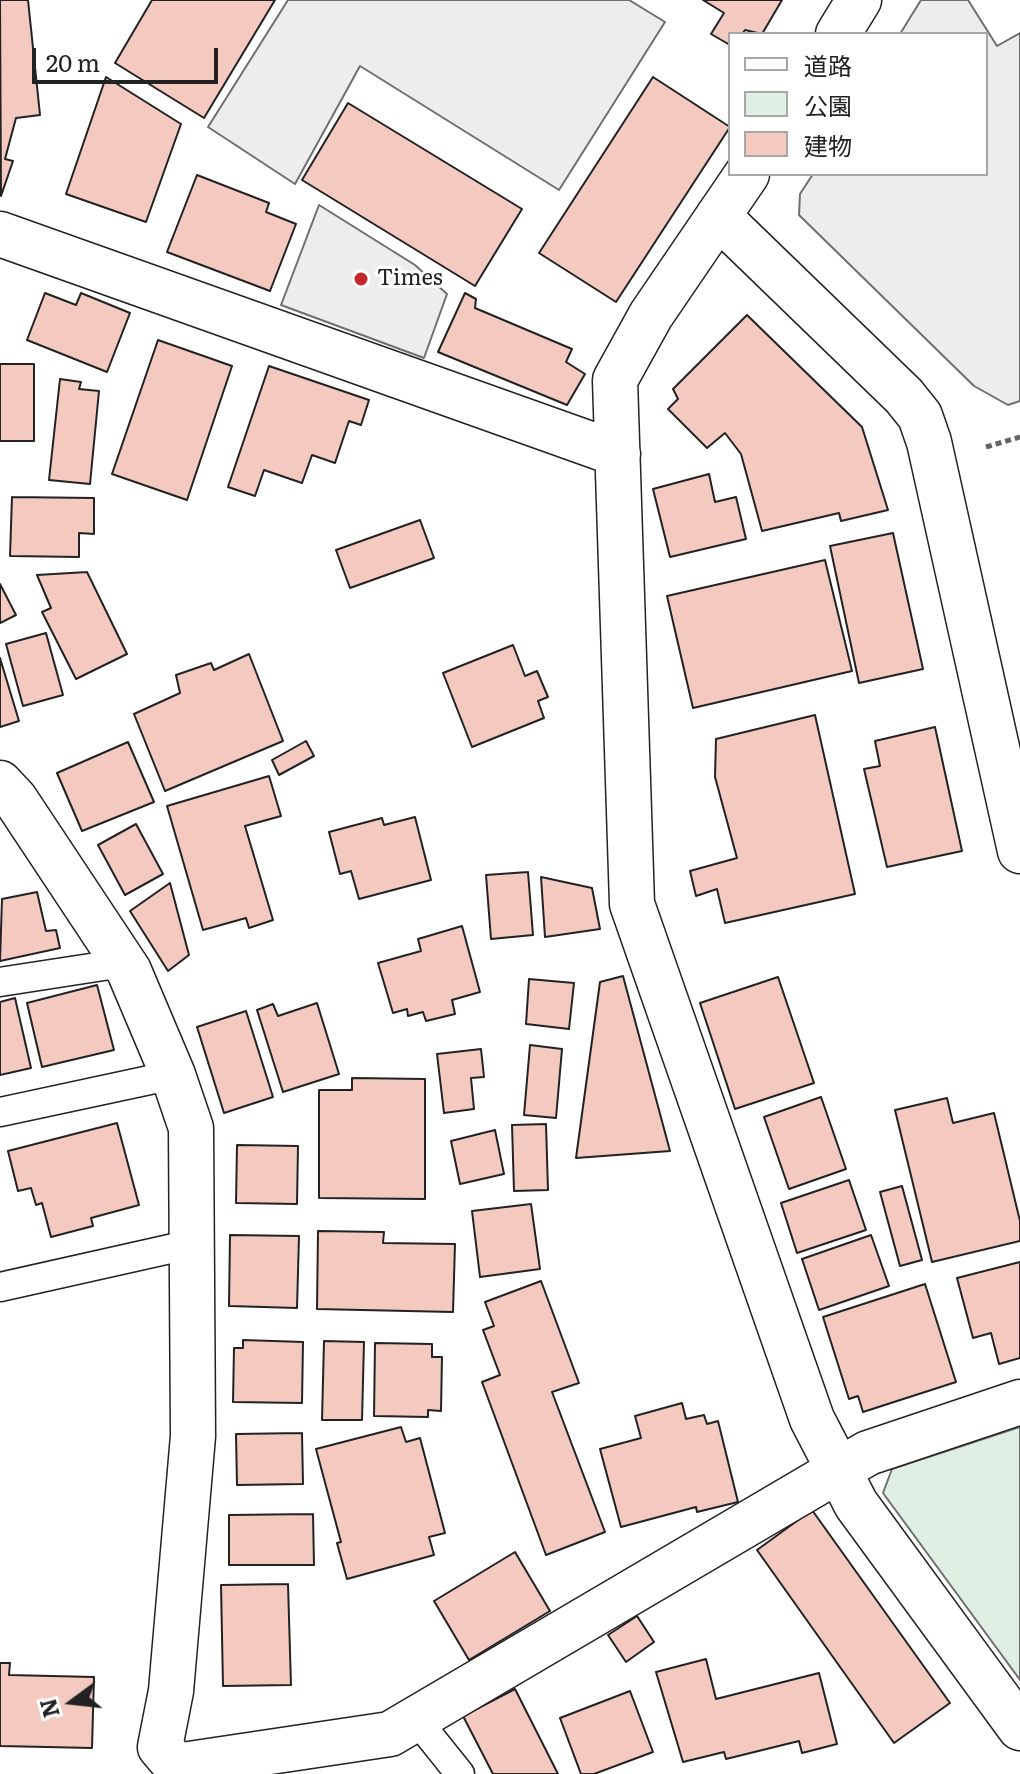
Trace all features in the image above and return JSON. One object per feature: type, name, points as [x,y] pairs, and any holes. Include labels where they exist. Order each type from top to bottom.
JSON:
[{"type":"street","points":[[839,32],[859,0]]},
{"type":"street","points":[[746,176],[651,315],[615,380],[632,904],[812,1419],[856,1504],[1020,1728]]},
{"type":"street","points":[[718,216],[904,396],[920,416],[929,442],[1020,851]]},
{"type":"street","points":[[0,234],[346,343],[618,454]]},
{"type":"street","points":[[0,783],[15,799],[123,963],[173,1075],[191,1128],[193,1436],[171,1691],[160,1747],[169,1770],[390,1734],[868,1453],[1020,1402]]},
{"type":"lane","points":[[0,982],[123,963]]},
{"type":"lane","points":[[0,1112],[173,1075]]},
{"type":"lane","points":[[0,1287],[192,1244]]},
{"type":"lane","points":[[416,1719],[460,1774]]},
{"type":"path","points":[[973,451],[1020,437]]},
{"type":"green space","points":[[1020,1427],[1020,1680],[883,1493],[892,1469]]},
{"type":"shaded area","points":[[288,0],[629,0],[665,22],[559,190],[360,66],[295,184],[208,127]]},
{"type":"shaded area","points":[[921,0],[968,0],[997,46],[1020,33],[1020,401],[1008,405],[974,386],[799,215],[800,194],[812,176],[988,176],[988,32],[901,32]]},
{"type":"shaded area","name":"Times","points":[[319,205],[415,265],[447,294],[424,358],[281,305]]},
{"type":"building","points":[[0,0],[28,0],[40,115],[16,118],[5,159],[13,161],[1,196]]},
{"type":"building","points":[[152,0],[275,0],[204,118],[115,63]]},
{"type":"building","points":[[703,0],[782,0],[763,32],[728,32],[728,44],[711,34],[724,13]]},
{"type":"building","points":[[106,77],[181,124],[146,222],[66,194]]},
{"type":"building","points":[[653,77],[728,126],[616,302],[539,253]]},
{"type":"building","points":[[348,103],[522,209],[475,286],[302,180]]},
{"type":"building","points":[[197,175],[269,203],[266,212],[296,224],[270,291],[167,252]]},
{"type":"building","points":[[45,293],[76,305],[81,293],[130,313],[107,372],[27,340]]},
{"type":"building","points":[[465,293],[476,299],[475,308],[572,349],[566,362],[585,374],[567,405],[438,352]]},
{"type":"building","points":[[747,315],[862,427],[888,510],[841,521],[839,513],[762,531],[741,454],[725,433],[707,448],[668,409],[678,399],[673,389]]},
{"type":"building","points":[[158,340],[232,366],[187,500],[112,474]]},
{"type":"building","points":[[0,364],[34,364],[34,441],[0,441]]},
{"type":"building","points":[[269,366],[369,400],[361,425],[349,421],[335,463],[312,455],[302,483],[264,470],[255,496],[228,487]]},
{"type":"building","points":[[60,379],[81,382],[79,389],[99,391],[90,484],[49,480]]},
{"type":"building","points":[[709,474],[715,502],[736,497],[746,539],[670,557],[653,489]]},
{"type":"building","points":[[12,497],[94,498],[94,534],[79,533],[79,557],[10,556]]},
{"type":"building","points":[[420,520],[434,558],[350,588],[336,550]]},
{"type":"building","points":[[893,533],[923,669],[859,683],[830,546]]},
{"type":"building","points":[[825,560],[852,671],[693,708],[667,596]]},
{"type":"building","points":[[87,572],[127,654],[76,679],[42,612],[51,608],[37,575]]},
{"type":"building","points":[[0,584],[16,615],[0,623]]},
{"type":"building","points":[[46,633],[63,695],[23,706],[6,644]]},
{"type":"building","points":[[513,645],[525,676],[537,671],[548,697],[538,701],[544,718],[472,747],[443,673]]},
{"type":"building","points":[[249,654],[283,741],[165,791],[134,714],[180,693],[176,675],[211,663],[214,670]]},
{"type":"building","points":[[0,658],[19,721],[0,727]]},
{"type":"building","points":[[815,715],[855,894],[725,923],[717,889],[696,896],[690,871],[737,858],[715,777],[716,739]]},
{"type":"building","points":[[935,727],[962,851],[887,867],[864,769],[880,766],[875,741]]},
{"type":"building","points":[[306,741],[314,756],[279,775],[272,760]]},
{"type":"building","points":[[128,742],[154,802],[82,831],[57,773]]},
{"type":"building","points":[[269,776],[281,816],[245,826],[273,920],[249,928],[246,918],[203,930],[167,806]]},
{"type":"building","points":[[415,817],[431,880],[359,899],[351,871],[340,874],[329,832],[382,818],[384,825]]},
{"type":"building","points":[[136,824],[163,874],[125,895],[98,845]]},
{"type":"building","points":[[528,872],[533,935],[491,939],[486,875]]},
{"type":"building","points":[[541,877],[592,888],[600,929],[545,937]]},
{"type":"building","points":[[170,883],[189,955],[168,971],[130,911]]},
{"type":"building","points":[[37,892],[46,931],[56,930],[60,948],[0,961],[2,899]]},
{"type":"building","points":[[462,926],[480,992],[452,1000],[455,1014],[426,1021],[423,1012],[408,1016],[407,1009],[393,1013],[378,963],[421,951],[418,939]]},
{"type":"building","points":[[623,976],[670,1151],[576,1158],[600,982]]},
{"type":"building","points":[[778,977],[814,1083],[735,1109],[700,1003]]},
{"type":"building","points":[[529,979],[574,983],[569,1029],[526,1024]]},
{"type":"building","points":[[97,985],[114,1050],[42,1067],[27,1003]]},
{"type":"building","points":[[15,998],[31,1068],[0,1075],[0,1002]]},
{"type":"building","points":[[317,1003],[339,1074],[283,1092],[257,1010],[273,1004],[278,1016]]},
{"type":"building","points":[[246,1011],[273,1097],[224,1113],[197,1027]]},
{"type":"building","points":[[530,1045],[562,1049],[556,1118],[524,1115]]},
{"type":"building","points":[[481,1049],[484,1077],[471,1078],[474,1109],[444,1113],[437,1054]]},
{"type":"building","points":[[352,1078],[425,1079],[425,1199],[319,1198],[319,1090],[352,1090]]},
{"type":"building","points":[[821,1097],[846,1169],[789,1189],[764,1117]]},
{"type":"building","points":[[947,1098],[953,1123],[994,1113],[1020,1221],[1020,1241],[932,1262],[895,1110]]},
{"type":"building","points":[[117,1123],[139,1205],[91,1218],[93,1226],[51,1237],[42,1203],[36,1205],[31,1188],[18,1191],[8,1151]]},
{"type":"building","points":[[546,1124],[548,1190],[514,1191],[512,1125]]},
{"type":"building","points":[[495,1130],[504,1174],[460,1184],[451,1141]]},
{"type":"building","points":[[237,1145],[298,1146],[297,1204],[236,1203]]},
{"type":"building","points":[[849,1180],[866,1230],[797,1253],[781,1203]]},
{"type":"building","points":[[902,1186],[922,1260],[900,1266],[880,1192]]},
{"type":"building","points":[[531,1204],[540,1269],[480,1277],[472,1211]]},
{"type":"building","points":[[318,1231],[384,1232],[383,1243],[455,1244],[453,1312],[317,1309]]},
{"type":"building","points":[[230,1235],[299,1236],[297,1308],[229,1306]]},
{"type":"building","points":[[871,1235],[889,1286],[819,1310],[802,1259]]},
{"type":"building","points":[[1020,1262],[1020,1358],[999,1364],[991,1333],[973,1338],[957,1278]]},
{"type":"building","points":[[541,1281],[579,1383],[552,1392],[605,1532],[546,1555],[482,1382],[500,1375],[483,1330],[494,1326],[485,1302]]},
{"type":"building","points":[[925,1284],[956,1382],[863,1412],[858,1396],[849,1399],[823,1317]]},
{"type":"building","points":[[243,1340],[303,1342],[302,1403],[233,1402],[234,1348],[243,1348]]},
{"type":"building","points":[[324,1341],[364,1342],[362,1420],[322,1420]]},
{"type":"building","points":[[375,1343],[432,1344],[432,1357],[442,1357],[441,1411],[428,1410],[428,1417],[374,1416]]},
{"type":"building","points":[[682,1403],[686,1419],[704,1415],[707,1424],[718,1421],[738,1502],[697,1512],[696,1507],[621,1527],[600,1449],[641,1438],[635,1416]]},
{"type":"building","points":[[401,1427],[406,1442],[420,1438],[445,1533],[429,1537],[434,1555],[347,1579],[337,1543],[341,1542],[316,1449]]},
{"type":"building","points":[[302,1433],[303,1484],[237,1485],[236,1434]]},
{"type":"building","points":[[812,1510],[950,1703],[894,1743],[757,1550]]},
{"type":"building","points":[[313,1514],[314,1565],[229,1565],[229,1515]]},
{"type":"building","points":[[515,1552],[550,1611],[469,1660],[434,1601]]},
{"type":"building","points":[[288,1584],[291,1685],[223,1686],[221,1585]]},
{"type":"building","points":[[637,1616],[654,1642],[626,1662],[608,1635]]},
{"type":"building","points":[[706,1659],[716,1699],[819,1673],[837,1744],[802,1753],[799,1741],[726,1759],[724,1752],[683,1762],[656,1672]]},
{"type":"building","points":[[0,1663],[10,1663],[9,1675],[94,1677],[92,1748],[0,1746]]},
{"type":"building","points":[[515,1689],[558,1774],[493,1774],[463,1716]]},
{"type":"building","points":[[630,1691],[653,1752],[594,1774],[581,1774],[560,1718]]},
{"type":"place","name":"Times","points":[[361,279]]}]
